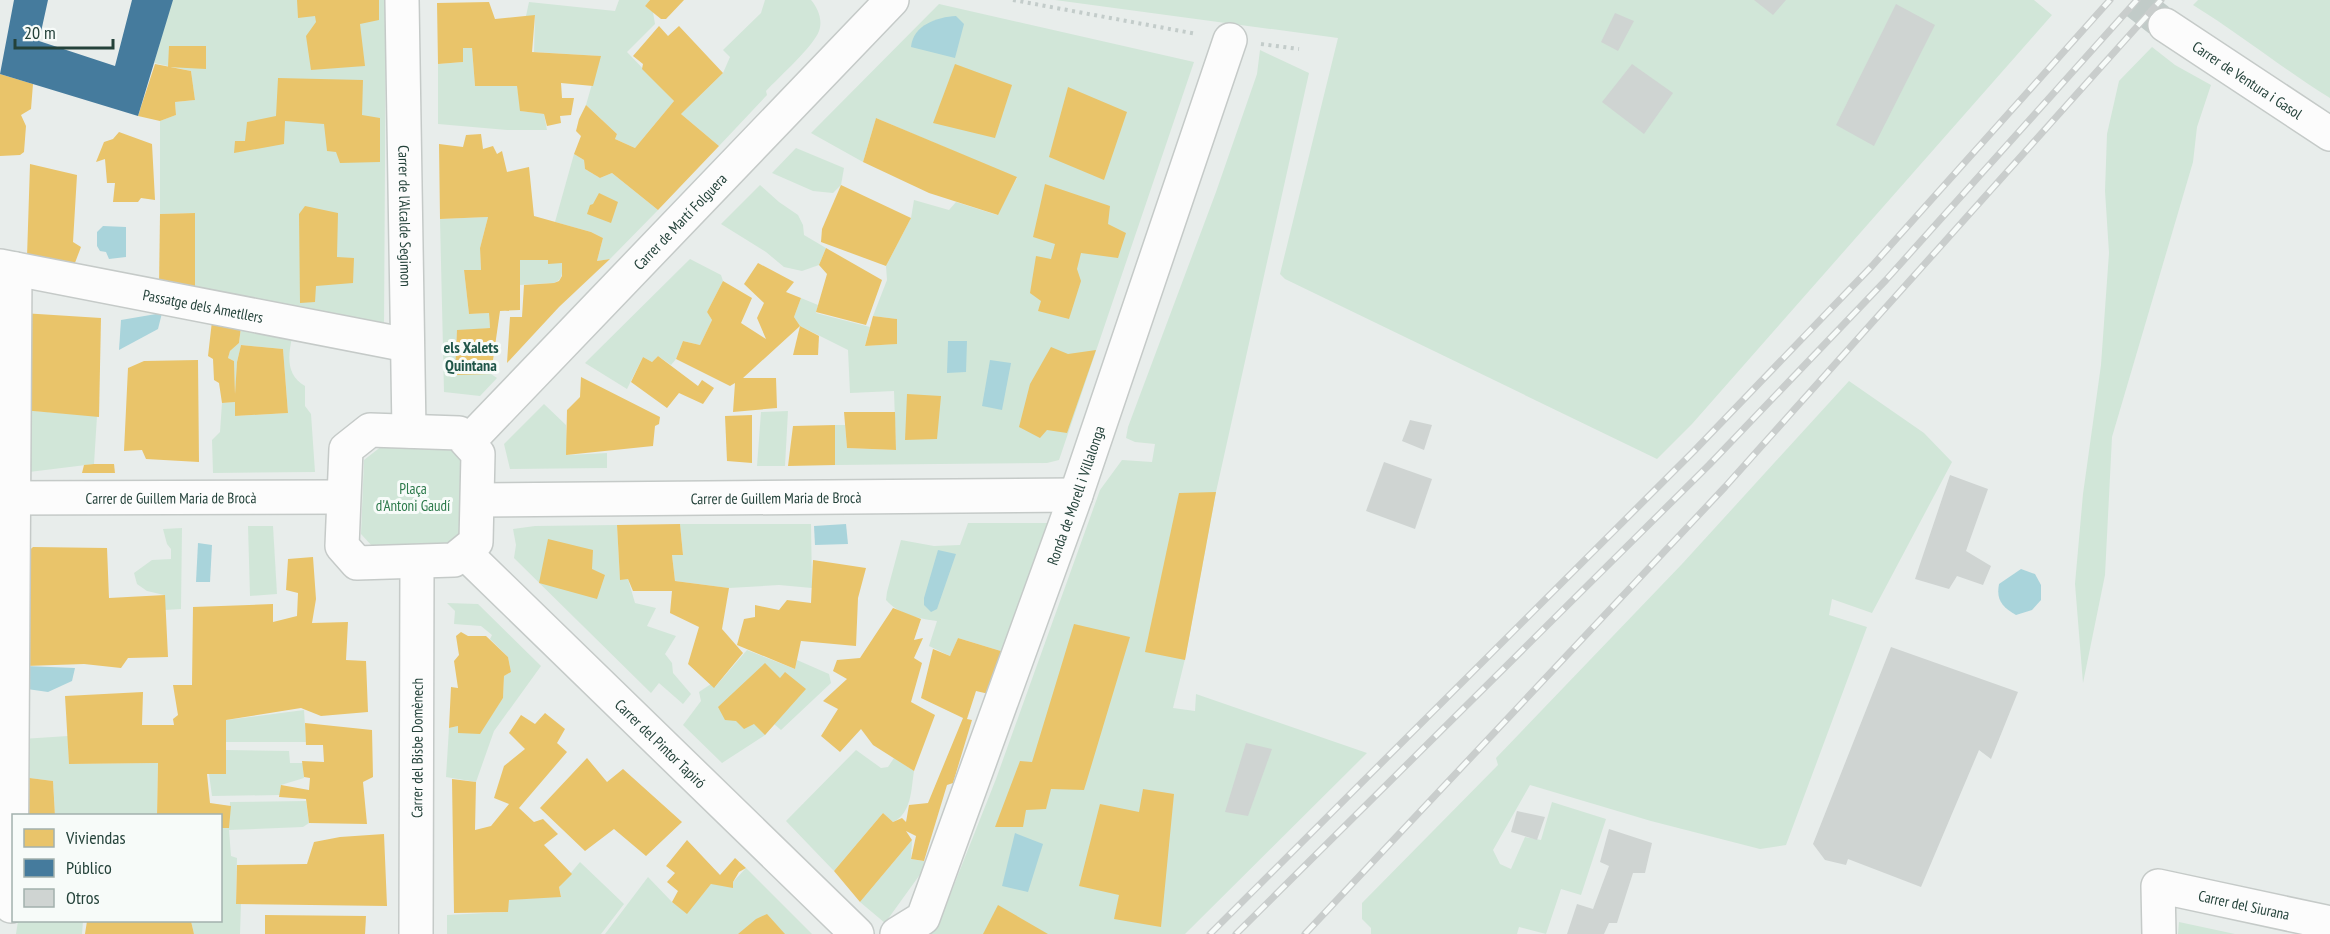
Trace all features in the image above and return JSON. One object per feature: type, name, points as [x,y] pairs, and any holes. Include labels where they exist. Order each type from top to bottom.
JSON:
[{"type":"street","name":"Carrer de l'Alcalde Segimon","points":[[402,0],[409,431]]},
{"type":"street","name":"Carrer de Martí Folguera","points":[[468,442],[892,0]]},
{"type":"street","name":"Carrer de Ventura i Gasol","points":[[2165,25],[2330,134]]},
{"type":"street","name":"Ronda de Morell i Villalonga","points":[[897,934],[923,918],[1076,495],[1230,40]]},
{"type":"street","name":"Passatge dels Ametllers","points":[[7,268],[407,345]]},
{"type":"street","points":[[7,268],[6,498],[11,906]]},
{"type":"street","points":[[370,430],[459,433],[468,442],[478,454],[476,542],[454,560],[357,563],[342,546],[342,497],[346,448],[370,430]]},
{"type":"street","name":"Carrer de Guillem Maria de Brocà","points":[[478,500],[1076,495]]},
{"type":"street","name":"Carrer de Guillem Maria de Brocà","points":[[6,498],[342,497]]},
{"type":"street","name":"Carrer del Pintor Tapiró","points":[[465,553],[857,934]]},
{"type":"street","name":"Carrer del Bisbe Domènech","points":[[416,934],[417,562]]},
{"type":"street","name":"Carrer del Siurana","points":[[2159,934],[2158,886],[2330,923]]},
{"type":"path","points":[[1013,0],[1230,40],[1299,49]]},
{"type":"green space","points":[[172,0],[386,0],[384,329],[202,295],[195,286],[195,213],[160,214],[160,121],[176,115],[175,102],[195,100],[191,71],[154,63]]},
{"type":"green space","points":[[619,0],[650,0],[645,6],[653,12],[655,24],[627,52],[674,101],[635,148],[615,139],[617,134],[586,105],[600,56],[534,52],[535,16],[526,16],[529,2],[615,11]]},
{"type":"green space","points":[[765,0],[811,0],[819,14],[819,31],[803,53],[766,91],[767,95],[719,146],[681,114],[723,73],[730,57],[723,50],[761,13]]},
{"type":"green space","points":[[1055,0],[2034,0],[2052,15],[1692,424],[1657,459],[1285,279],[1280,274],[1338,38]]},
{"type":"green space","points":[[2198,0],[2330,0],[2330,98],[2193,5]]},
{"type":"green space","points":[[939,4],[1194,62],[1059,460],[1047,463],[835,465],[835,425],[845,425],[847,448],[896,450],[894,391],[850,393],[848,350],[800,326],[794,317],[801,298],[818,305],[816,313],[870,327],[865,346],[896,344],[897,319],[873,316],[887,280],[886,266],[911,218],[914,200],[949,210],[956,202],[997,215],[1017,178],[876,118],[863,162],[811,133]]},
{"type":"green space","points":[[2152,47],[2175,65],[2211,85],[2197,127],[2193,162],[2112,437],[2105,575],[2083,683],[2075,584],[2083,494],[2101,365],[2109,253],[2105,191],[2107,134],[2119,81]]},
{"type":"green space","points":[[463,48],[472,48],[475,86],[517,86],[521,111],[544,114],[547,130],[507,130],[438,124],[438,64],[463,62]]},
{"type":"green space","points":[[1260,50],[1309,73],[1216,492],[1185,659],[1173,708],[1195,711],[1196,694],[1367,753],[1185,934],[929,934],[950,895],[996,779],[1100,490],[1122,460],[1152,462],[1155,444],[1135,442],[1126,438],[1128,427],[1216,192],[1257,74]]},
{"type":"green space","points":[[796,148],[844,168],[841,185],[833,193],[813,191],[772,173]]},
{"type":"green space","points":[[574,154],[584,160],[585,169],[600,178],[612,173],[658,210],[610,259],[597,261],[603,238],[591,232],[555,222]]},
{"type":"green space","points":[[760,185],[798,215],[803,225],[804,235],[826,248],[819,265],[802,271],[784,267],[766,252],[721,224]]},
{"type":"green space","points":[[488,217],[480,248],[481,270],[464,270],[469,314],[489,313],[490,328],[457,331],[456,374],[491,374],[497,378],[480,396],[444,392],[440,219]]},
{"type":"green space","points":[[690,259],[721,275],[723,281],[707,312],[712,320],[700,345],[683,341],[671,365],[658,356],[652,362],[643,357],[627,389],[585,363]]},
{"type":"green space","points":[[520,260],[548,260],[562,263],[561,277],[554,283],[520,285]]},
{"type":"green space","points":[[241,327],[292,338],[291,371],[305,386],[305,406],[311,414],[315,472],[213,473],[212,440],[220,432],[222,403],[235,402],[235,416],[288,413],[283,349],[241,345],[237,362],[235,400],[234,361],[228,358],[230,351],[239,343]]},
{"type":"green space","points":[[1849,381],[1924,433],[1952,462],[1872,613],[1832,599],[1829,615],[1867,627],[1786,845],[1760,849],[1651,821],[1530,785],[1493,850],[1500,864],[1511,869],[1525,837],[1541,840],[1552,802],[1606,819],[1581,895],[1561,889],[1546,934],[1519,927],[1517,934],[1371,934],[1371,928],[1362,919],[1362,903],[1498,765],[1496,758],[1682,564]]},
{"type":"green space","points":[[544,404],[566,425],[568,455],[607,453],[607,468],[510,469],[504,444]]},
{"type":"green space","points":[[22,410],[97,416],[94,464],[21,473]]},
{"type":"green space","points":[[788,411],[785,466],[757,466],[761,412]]},
{"type":"green space","name":"Plaça d'Antoni Gaudí","points":[[382,446],[450,448],[465,464],[463,531],[446,545],[373,547],[361,534],[364,460]]},
{"type":"green space","points":[[968,523],[1051,523],[1004,652],[958,638],[950,656],[929,646],[937,621],[916,617],[896,609],[886,600],[887,592],[901,540],[934,546],[960,545]]},
{"type":"green space","points":[[680,524],[811,524],[812,588],[779,585],[729,588],[675,581],[672,555],[683,555]]},
{"type":"green space","points":[[617,525],[620,579],[628,579],[635,603],[656,608],[647,626],[676,636],[665,654],[672,663],[673,673],[691,694],[683,704],[659,683],[651,693],[514,558],[516,545],[513,529],[535,526]]},
{"type":"green space","points":[[248,526],[273,526],[277,594],[250,596]]},
{"type":"green space","points":[[182,528],[181,609],[165,610],[164,595],[147,591],[137,584],[134,573],[152,560],[171,559],[171,549],[167,544],[163,529]]},
{"type":"green space","points":[[447,603],[478,604],[541,666],[494,731],[476,782],[446,777],[449,728],[458,726],[458,733],[483,728],[503,698],[504,676],[511,672],[508,657],[490,639],[492,635],[481,626],[454,624],[455,611]]},
{"type":"green space","points":[[747,650],[795,669],[797,660],[829,674],[831,683],[781,730],[774,724],[765,735],[722,763],[683,725],[701,701],[699,692],[711,684],[715,687]]},
{"type":"green space","points":[[304,710],[306,742],[226,742],[226,720]]},
{"type":"green space","points":[[68,736],[69,764],[158,763],[157,814],[55,814],[53,781],[22,777],[22,739]]},
{"type":"green space","points":[[226,750],[289,751],[290,763],[303,763],[304,778],[281,785],[280,795],[212,796],[209,774],[226,773]]},
{"type":"green space","points":[[856,750],[881,768],[888,767],[894,758],[914,771],[911,793],[904,813],[893,822],[883,813],[834,871],[786,821]]},
{"type":"green space","points":[[306,801],[309,823],[303,827],[229,830],[231,856],[237,858],[236,903],[241,904],[240,934],[194,934],[191,922],[222,922],[222,828],[229,828],[230,802]]},
{"type":"green space","points":[[912,840],[911,859],[929,862],[885,923],[860,902]]},
{"type":"green space","points":[[580,862],[624,904],[601,934],[447,934],[447,915],[507,912],[509,900],[561,896],[559,887]]},
{"type":"green space","points":[[746,868],[812,934],[605,934],[648,877],[672,902],[687,913],[711,884],[733,882]]},
{"type":"green space","points":[[18,922],[83,922],[82,934],[16,934]]},
{"type":"green space","points":[[2179,922],[2235,934],[2178,934]]},
{"type":"water","points":[[956,16],[964,24],[955,58],[911,47],[916,33],[921,28],[934,20]]},
{"type":"water","points":[[103,226],[126,227],[126,257],[109,259],[106,252],[100,251],[97,246],[97,232]]},
{"type":"water","points":[[162,313],[158,329],[119,350],[121,320]]},
{"type":"water","points":[[948,341],[967,341],[966,372],[947,373]]},
{"type":"water","points":[[990,360],[1011,363],[1002,410],[982,406]]},
{"type":"water","points":[[846,524],[848,544],[815,545],[814,526]]},
{"type":"water","points":[[198,543],[212,545],[210,582],[196,582]]},
{"type":"water","points":[[938,550],[956,554],[937,609],[931,612],[924,605],[924,598]]},
{"type":"water","points":[[2021,569],[2035,574],[2041,585],[2041,600],[2032,610],[2016,615],[2001,602],[1998,590],[1999,584]]},
{"type":"water","points":[[26,666],[75,668],[72,681],[48,692],[27,689]]},
{"type":"water","points":[[1015,833],[1043,844],[1028,892],[1002,886]]},
{"type":"building: Viviendas","points":[[297,0],[379,0],[379,20],[360,24],[365,66],[311,70],[306,36],[316,22],[315,16],[298,18]]},
{"type":"building: Viviendas","points":[[650,0],[684,0],[666,19],[661,19],[645,6]]},
{"type":"building: Viviendas","points":[[489,2],[495,19],[535,15],[532,52],[601,56],[593,86],[561,83],[562,98],[574,98],[571,115],[560,116],[561,123],[547,126],[544,114],[520,111],[517,86],[475,86],[472,48],[463,48],[463,62],[438,64],[437,3]]},
{"type":"building: Viviendas","points":[[659,26],[668,36],[679,26],[723,73],[681,114],[719,146],[658,210],[612,173],[600,178],[585,169],[584,160],[574,154],[581,136],[576,131],[586,105],[617,134],[615,139],[635,148],[674,101],[642,69],[643,64],[633,56]]},
{"type":"building: Viviendas","points":[[169,46],[206,46],[206,69],[168,67]]},
{"type":"building: Viviendas","points":[[155,64],[191,71],[195,100],[175,102],[176,115],[160,121],[138,116]]},
{"type":"building: Viviendas","points":[[955,64],[1012,85],[995,138],[933,123]]},
{"type":"building: Viviendas","points":[[0,74],[33,84],[31,109],[21,115],[26,126],[24,152],[20,155],[0,156]]},
{"type":"building: Viviendas","points":[[278,78],[363,80],[362,115],[380,118],[380,162],[340,163],[336,152],[327,151],[324,124],[285,121],[284,144],[234,153],[235,141],[245,141],[247,122],[276,116]]},
{"type":"building: Viviendas","points":[[1068,87],[1127,112],[1104,180],[1049,157]]},
{"type":"building: Viviendas","points":[[876,118],[1017,177],[998,215],[929,193],[863,162]]},
{"type":"building: Viviendas","points":[[119,132],[152,144],[155,200],[141,198],[138,202],[113,202],[115,183],[107,183],[105,159],[96,162],[104,142],[113,139]]},
{"type":"building: Viviendas","points":[[481,134],[483,149],[493,146],[497,154],[502,151],[507,172],[529,167],[534,216],[591,232],[603,238],[597,261],[610,259],[559,307],[507,363],[510,317],[522,317],[524,285],[554,283],[562,276],[562,263],[548,264],[548,260],[520,260],[520,310],[500,311],[491,374],[455,375],[457,330],[490,328],[489,313],[469,314],[464,270],[481,270],[480,248],[488,217],[440,219],[439,144],[463,147],[466,135]]},
{"type":"building: Viviendas","points":[[30,164],[77,175],[73,242],[81,247],[73,268],[27,257]]},
{"type":"building: Viviendas","points":[[1045,184],[1110,206],[1108,224],[1126,233],[1118,258],[1081,253],[1077,269],[1081,281],[1069,319],[1038,311],[1041,301],[1030,293],[1036,256],[1051,259],[1055,244],[1033,237]]},
{"type":"building: Viviendas","points":[[841,185],[911,218],[886,266],[821,242],[822,229]]},
{"type":"building: Viviendas","points":[[599,193],[618,202],[611,223],[587,214],[590,205]]},
{"type":"building: Viviendas","points":[[305,206],[338,213],[337,257],[354,258],[353,283],[316,286],[315,302],[300,303],[299,214]]},
{"type":"building: Viviendas","points":[[195,213],[195,286],[159,287],[160,214]]},
{"type":"building: Viviendas","points":[[826,248],[882,280],[866,325],[816,312],[827,274],[819,265]]},
{"type":"building: Viviendas","points":[[758,263],[794,282],[786,292],[801,298],[794,317],[800,326],[743,378],[776,378],[777,408],[733,412],[735,383],[730,386],[676,359],[683,341],[700,345],[712,320],[707,312],[723,281],[752,298],[741,323],[766,339],[757,318],[764,303],[744,284]]},
{"type":"building: Viviendas","points":[[22,313],[101,318],[99,417],[22,410]]},
{"type":"building: Viviendas","points":[[873,316],[897,319],[897,344],[865,346]]},
{"type":"building: Viviendas","points":[[212,321],[241,327],[239,343],[230,351],[228,358],[234,361],[235,394],[237,362],[241,345],[283,349],[288,413],[235,416],[235,402],[222,403],[219,383],[214,380],[213,359],[208,356]]},
{"type":"building: Viviendas","points":[[800,326],[819,336],[818,355],[793,355]]},
{"type":"building: Viviendas","points":[[1051,347],[1068,354],[1096,350],[1067,433],[1047,430],[1040,438],[1019,427],[1030,384]]},
{"type":"building: Viviendas","points":[[658,356],[698,386],[702,380],[714,388],[703,404],[679,393],[667,408],[631,382],[643,357],[652,362]]},
{"type":"building: Viviendas","points":[[198,360],[199,462],[146,459],[142,450],[124,451],[128,368],[144,361]]},
{"type":"building: Viviendas","points":[[581,377],[660,417],[659,424],[655,426],[653,446],[566,455],[567,410],[580,397]]},
{"type":"building: Viviendas","points":[[907,394],[941,396],[937,439],[905,440]]},
{"type":"building: Viviendas","points":[[844,412],[895,412],[896,450],[847,448]]},
{"type":"building: Viviendas","points":[[752,415],[752,463],[727,461],[725,416]]},
{"type":"building: Viviendas","points":[[835,425],[835,465],[788,466],[793,426]]},
{"type":"building: Viviendas","points":[[114,464],[115,473],[82,473],[84,465]]},
{"type":"building: Viviendas","points":[[1216,492],[1185,660],[1145,652],[1179,493]]},
{"type":"building: Viviendas","points":[[680,524],[683,555],[672,555],[675,581],[729,588],[722,629],[743,653],[714,688],[688,664],[699,627],[670,613],[672,591],[633,591],[628,579],[620,580],[617,525]]},
{"type":"building: Viviendas","points":[[548,539],[593,550],[592,569],[605,575],[597,599],[539,583]]},
{"type":"building: Viviendas","points":[[33,547],[107,548],[109,598],[165,595],[168,657],[128,658],[121,668],[84,664],[26,666],[20,559]]},
{"type":"building: Viviendas","points":[[313,557],[316,599],[312,623],[348,622],[346,660],[366,661],[368,712],[321,716],[301,708],[226,720],[226,774],[207,774],[210,803],[231,806],[229,828],[222,828],[222,814],[157,814],[158,763],[69,764],[65,696],[143,692],[142,725],[174,725],[173,719],[178,715],[173,685],[192,685],[193,607],[273,604],[273,622],[297,616],[298,593],[286,590],[288,559]]},
{"type":"building: Viviendas","points":[[813,560],[866,568],[858,598],[856,646],[801,641],[795,669],[737,645],[744,619],[755,617],[755,605],[779,610],[787,600],[811,603]]},
{"type":"building: Viviendas","points":[[893,608],[921,619],[914,640],[923,638],[914,658],[922,663],[911,702],[935,715],[914,771],[873,745],[861,729],[840,752],[821,736],[838,709],[823,701],[847,679],[833,671],[837,660],[860,658]]},
{"type":"building: Viviendas","points":[[1074,624],[1130,637],[1084,790],[1051,789],[1046,809],[1026,810],[1023,827],[995,827],[1020,761],[1032,762]]},
{"type":"building: Viviendas","points":[[461,632],[468,636],[486,636],[508,657],[511,672],[504,676],[503,698],[480,734],[458,733],[458,726],[449,728],[451,687],[458,688],[454,661],[459,655],[456,636]]},
{"type":"building: Viviendas","points":[[958,638],[1004,652],[989,694],[976,691],[967,719],[972,720],[953,783],[947,785],[924,861],[911,859],[916,836],[906,831],[912,840],[860,902],[834,871],[883,813],[893,822],[902,818],[906,822],[909,805],[928,803],[963,718],[921,698],[933,649],[950,656]]},
{"type":"building: Viviendas","points":[[765,663],[780,678],[785,672],[806,689],[765,735],[754,724],[744,729],[736,721],[725,720],[718,707]]},
{"type":"building: Viviendas","points":[[545,713],[565,729],[557,743],[567,752],[519,808],[534,822],[543,819],[558,834],[544,845],[572,874],[559,887],[561,897],[509,900],[508,912],[454,913],[452,779],[476,782],[475,830],[491,826],[509,804],[494,798],[504,766],[525,749],[509,733],[521,715],[535,724]]},
{"type":"building: Viviendas","points":[[305,723],[372,730],[373,777],[363,782],[367,824],[309,823],[306,799],[279,797],[281,785],[309,790],[310,778],[304,777],[302,761],[324,762],[323,745],[306,745]]},
{"type":"building: Viviendas","points":[[587,758],[607,782],[623,769],[682,822],[646,856],[614,829],[585,851],[540,808]]},
{"type":"building: Viviendas","points":[[22,777],[53,781],[55,814],[22,814]]},
{"type":"building: Viviendas","points":[[1143,789],[1174,794],[1161,927],[1114,919],[1119,895],[1079,886],[1100,804],[1139,812]]},
{"type":"building: Viviendas","points":[[384,834],[387,906],[236,904],[237,865],[307,864],[314,842],[340,837]]},
{"type":"building: Viviendas","points":[[687,840],[720,875],[735,858],[746,868],[739,872],[733,882],[733,888],[711,884],[687,914],[672,902],[678,891],[667,882],[675,873],[666,866]]},
{"type":"building: Viviendas","points":[[998,905],[1048,934],[983,934]]},
{"type":"building: Viviendas","points":[[767,914],[785,934],[738,934],[756,919]]},
{"type":"building: Viviendas","points":[[265,915],[366,916],[365,934],[265,934]]},
{"type":"building: Viviendas","points":[[87,922],[191,922],[194,934],[85,934]]},
{"type":"building: Público","points":[[14,0],[48,0],[39,41],[115,66],[132,0],[173,0],[138,116],[0,74]]},
{"type":"building: Otros","points":[[1754,0],[1786,0],[1773,15]]},
{"type":"building: Otros","points":[[1896,4],[1935,25],[1874,146],[1836,125]]},
{"type":"building: Otros","points":[[1615,13],[1634,21],[1618,51],[1601,42]]},
{"type":"building: Otros","points":[[1632,64],[1673,93],[1644,134],[1602,102]]},
{"type":"building: Otros","points":[[1410,420],[1432,425],[1424,450],[1402,441]]},
{"type":"building: Otros","points":[[1384,462],[1432,479],[1415,529],[1366,511]]},
{"type":"building: Otros","points":[[1950,475],[1988,489],[1966,551],[1991,566],[1983,585],[1957,576],[1949,589],[1915,579]]},
{"type":"building: Otros","points":[[1891,647],[2018,692],[1991,759],[1979,750],[1921,887],[1848,859],[1846,865],[1825,860],[1813,844]]},
{"type":"building: Otros","points":[[1246,743],[1272,749],[1248,816],[1225,812]]},
{"type":"building: Otros","points":[[1517,811],[1545,817],[1537,840],[1511,832]]},
{"type":"building: Otros","points":[[1609,829],[1652,843],[1645,873],[1633,873],[1617,923],[1609,923],[1604,934],[1567,934],[1577,904],[1593,909],[1609,866],[1600,862]]},
{"type":"tunnel","points":[[2133,0],[2165,25]]},
{"type":"railway","points":[[1210,934],[1694,451],[1872,266],[2110,0]]},
{"type":"railway","points":[[1236,934],[1709,465],[1886,280],[2137,0]]},
{"type":"railway","points":[[1305,934],[1725,487],[2161,0]]},
{"type":"district","name":"els Xalets Quintana","points":[[471,356]]}]
